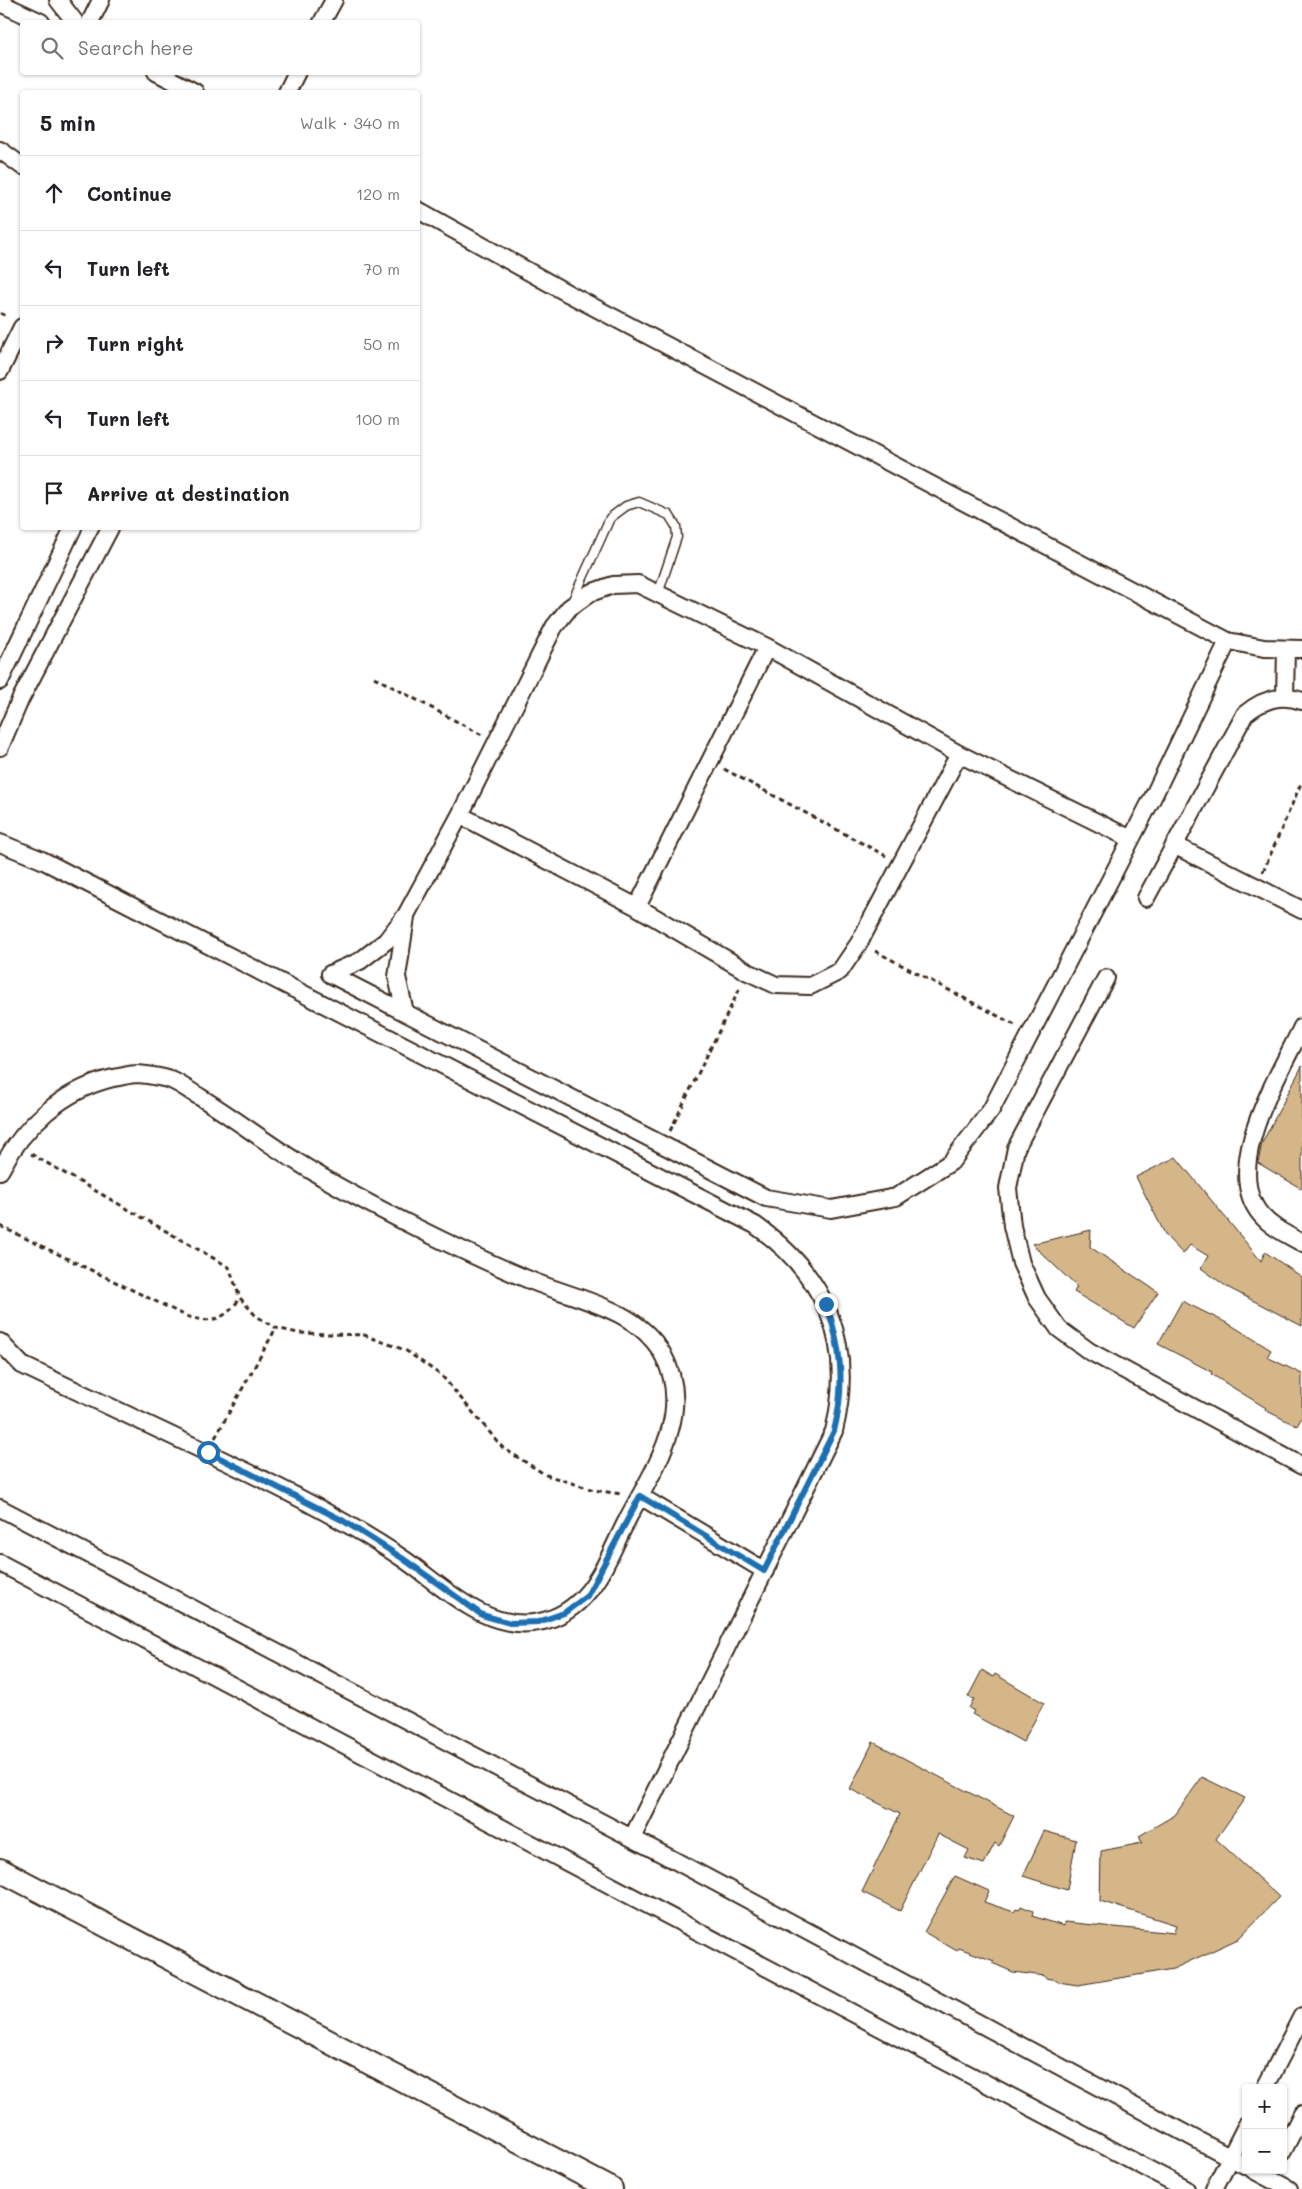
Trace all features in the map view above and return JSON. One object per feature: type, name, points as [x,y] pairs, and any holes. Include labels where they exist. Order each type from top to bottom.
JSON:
[{"type":"street","points":[[58,0],[74,20]]},
{"type":"street","points":[[91,20],[101,0]]},
{"type":"street","points":[[323,20],[334,0]]},
{"type":"street","points":[[0,3],[37,20]]},
{"type":"street","points":[[162,75],[192,90]]},
{"type":"street","points":[[288,90],[296,75]]},
{"type":"street","points":[[0,150],[20,165]]},
{"type":"street","points":[[420,211],[569,294],[1228,640],[1264,648],[1294,649],[1285,697]]},
{"type":"street","points":[[0,371],[20,330]]},
{"type":"street","points":[[0,681],[73,530]]},
{"type":"street","points":[[0,747],[20,700],[109,530]]},
{"type":"street","points":[[1131,839],[959,754],[767,647],[638,584],[613,585],[590,593],[570,608],[554,626],[460,815],[406,915],[386,941],[360,961],[330,974],[766,1198],[831,1209],[896,1197],[952,1162],[991,1110],[1131,839],[1228,640]]},
{"type":"street","points":[[637,908],[767,647]]},
{"type":"street","points":[[1146,898],[1245,714],[1263,701],[1285,697],[1302,701]]},
{"type":"street","points":[[460,815],[637,908],[748,972],[776,985],[810,986],[840,971],[860,943],[959,754]]},
{"type":"street","points":[[0,843],[35,857],[742,1218],[772,1237],[789,1252],[816,1285],[834,1324],[839,1345],[842,1388],[834,1431],[632,1838]]},
{"type":"street","points":[[1174,845],[1302,910]]},
{"type":"street","points":[[405,1012],[397,977],[406,915]]},
{"type":"street","points":[[1106,978],[1016,1148],[1008,1188],[1012,1226],[1021,1263],[1038,1298],[1059,1329],[1089,1351],[1302,1466]]},
{"type":"street","points":[[1302,1027],[1253,1132],[1247,1157],[1246,1176],[1250,1196],[1260,1214],[1274,1227],[1302,1242]]},
{"type":"street","points":[[0,1342],[22,1365],[208,1452],[342,1520],[402,1558],[482,1615],[510,1623],[538,1622],[564,1613],[587,1596],[664,1450],[674,1418],[674,1384],[662,1353],[640,1327],[611,1310],[534,1282],[458,1249],[385,1212],[300,1164],[212,1104],[171,1080],[135,1074],[100,1081],[67,1096],[46,1112],[15,1145],[1,1165]]},
{"type":"street","points":[[640,1496],[764,1571]]},
{"type":"street","points":[[0,1508],[632,1838],[1242,2164]]},
{"type":"street","points":[[0,1563],[1186,2189]]},
{"type":"street","points":[[0,1870],[611,2189]]},
{"type":"street","points":[[1267,2084],[1302,2016]]},
{"type":"street","points":[[1287,2143],[1302,2114]]},
{"type":"street","points":[[1214,2189],[1244,2129]]},
{"type":"street","points":[[1269,2179],[1289,2189]]},
{"type":"lane","points":[[570,608],[610,518],[626,506],[639,502],[668,515],[676,526],[677,537],[658,594]]},
{"type":"path","points":[[374,678],[496,743]]},
{"type":"path","points":[[710,762],[901,864]]},
{"type":"path","points":[[1256,887],[1302,781]]},
{"type":"path","points":[[860,943],[1031,1034]]},
{"type":"path","points":[[664,1145],[748,972]]},
{"type":"path","points":[[15,1145],[228,1267],[240,1298],[256,1316],[276,1328],[298,1333],[364,1335],[405,1350],[442,1376],[503,1448],[546,1475],[594,1490],[640,1496]]},
{"type":"path","points":[[0,1226],[186,1316],[202,1321],[217,1319],[231,1311],[240,1298]]},
{"type":"path","points":[[208,1452],[276,1328]]},
{"type":"building","points":[[1302,1066],[1302,1189],[1258,1163],[1262,1143]]},
{"type":"building","points":[[1176,1157],[1261,1261],[1265,1252],[1302,1277],[1302,1326],[1227,1287],[1201,1268],[1208,1256],[1190,1245],[1183,1254],[1166,1236],[1136,1177]]},
{"type":"building","points":[[1091,1230],[1090,1247],[1158,1292],[1134,1328],[1074,1292],[1077,1287],[1032,1244]]},
{"type":"building","points":[[1182,1301],[1231,1325],[1271,1350],[1267,1357],[1302,1374],[1302,1417],[1297,1426],[1265,1410],[1266,1408],[1211,1374],[1212,1372],[1158,1344]]},
{"type":"building","points":[[982,1670],[993,1677],[995,1674],[1044,1703],[1023,1742],[972,1714],[974,1711],[969,1708],[974,1699],[968,1697]]},
{"type":"building","points":[[873,1742],[1014,1816],[999,1846],[995,1843],[984,1864],[965,1858],[969,1850],[938,1834],[900,1911],[862,1892],[900,1814],[850,1789]]},
{"type":"building","points":[[1202,1777],[1245,1798],[1216,1839],[1279,1897],[1238,1939],[1173,1969],[1078,1985],[1058,1982],[1057,1980],[1045,1978],[1045,1976],[1013,1972],[992,1963],[994,1961],[959,1948],[957,1951],[924,1932],[955,1876],[989,1891],[984,1902],[1014,1912],[1016,1909],[1019,1910],[1021,1906],[1033,1911],[1032,1916],[1064,1926],[1064,1922],[1174,1933],[1176,1925],[1100,1901],[1101,1851],[1142,1843],[1139,1836],[1175,1815]]},
{"type":"building","points":[[1044,1831],[1076,1840],[1067,1890],[1023,1876]]},
{"type":"route","points":[[208,1452],[342,1520],[402,1558],[482,1615],[510,1623],[538,1622],[564,1613],[587,1596],[640,1496],[764,1571],[834,1431],[839,1410],[842,1388],[839,1345],[834,1324],[826,1304]]}]
